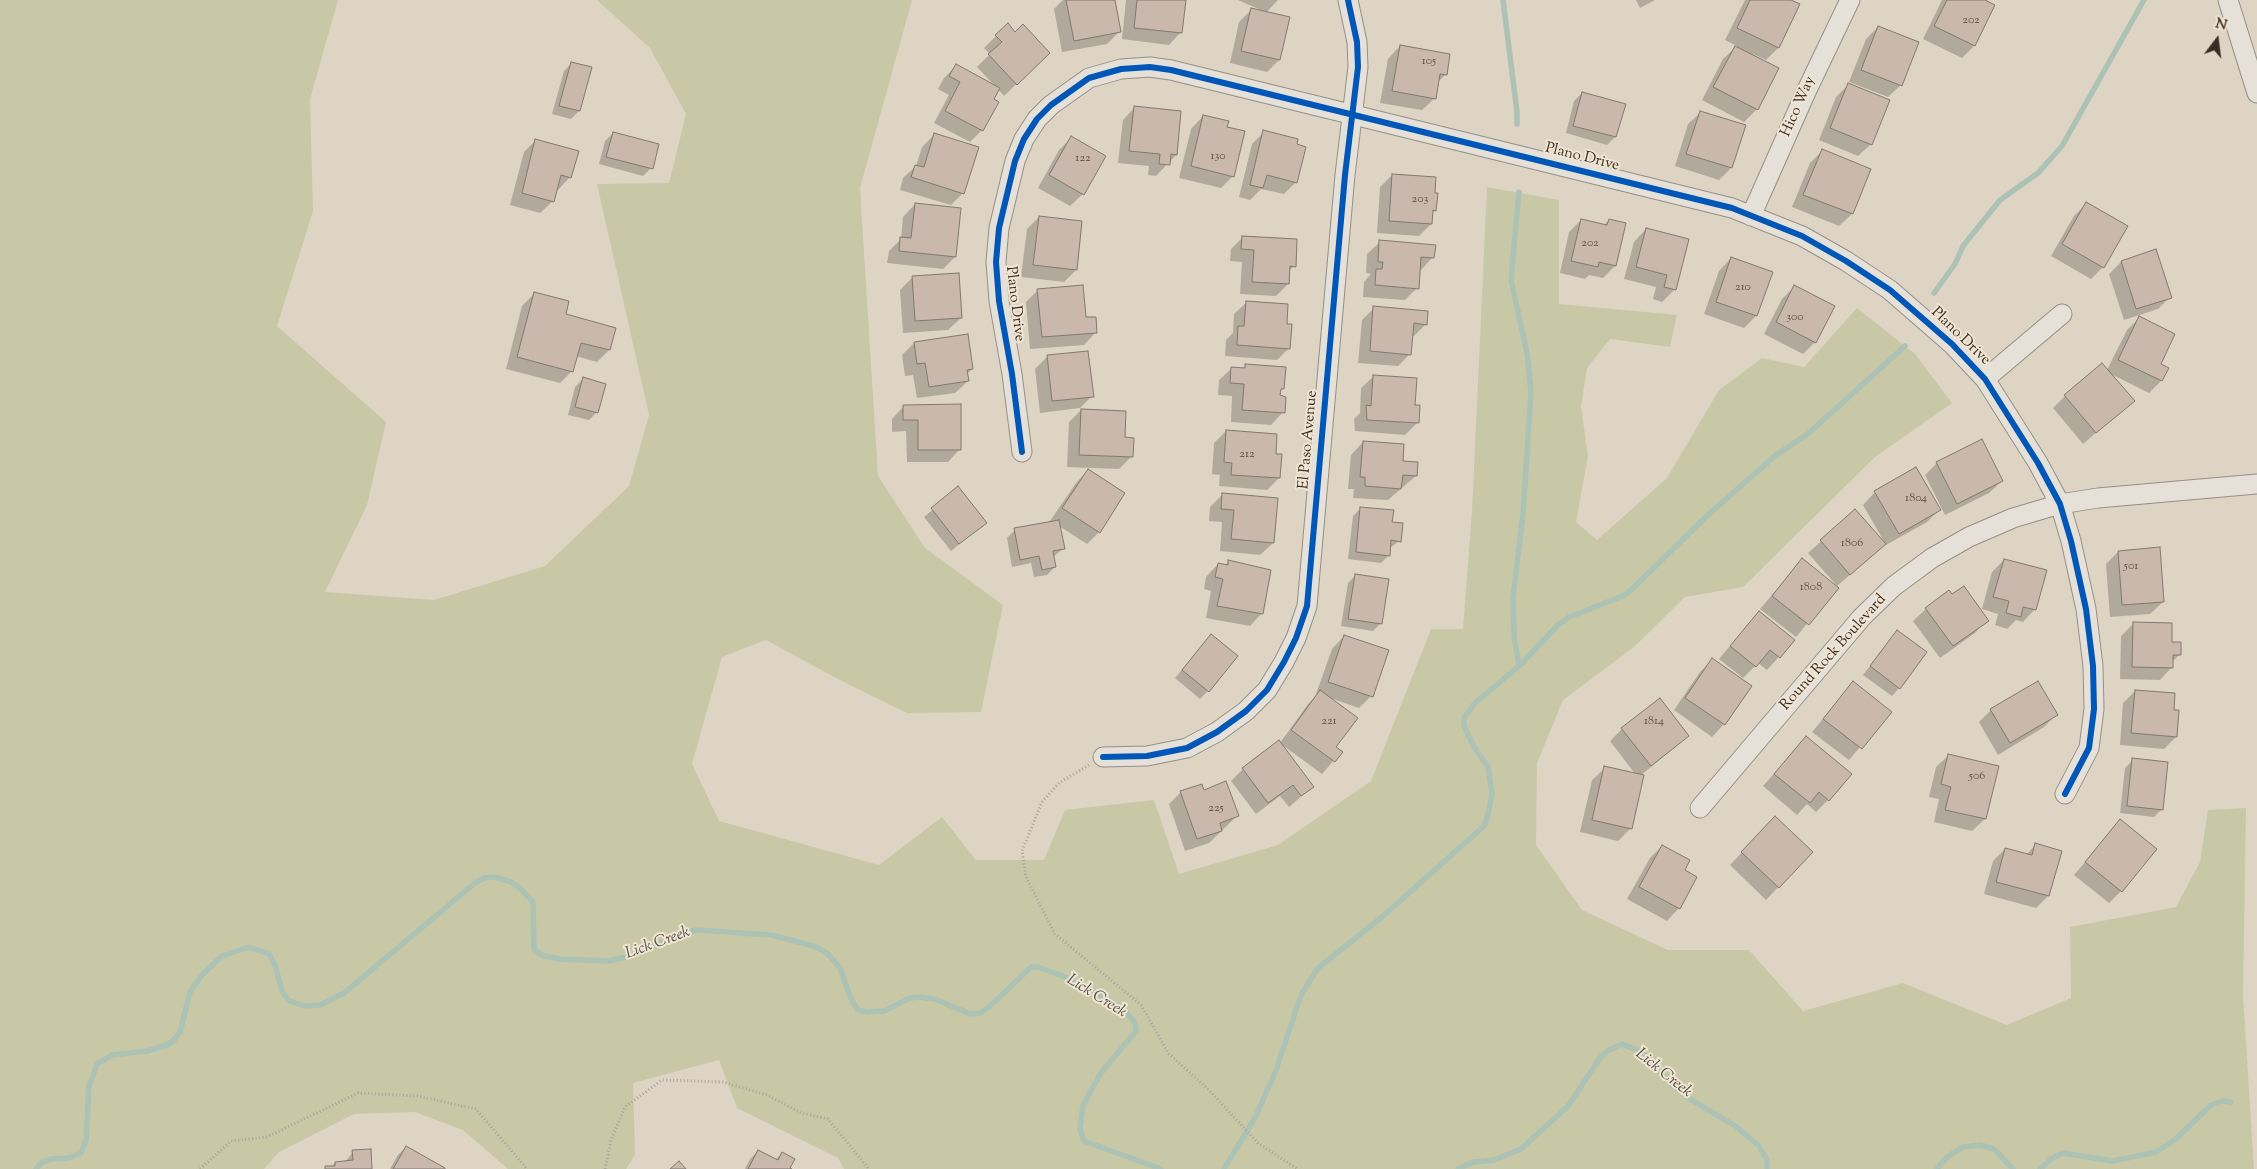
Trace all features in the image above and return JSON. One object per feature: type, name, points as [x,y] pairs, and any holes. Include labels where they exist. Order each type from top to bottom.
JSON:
[{"type":"street","name":"El Paso Avenue","points":[[1103,757],[1146,756],[1188,748],[1217,732],[1246,711],[1267,690],[1296,638],[1307,606],[1334,292],[1358,67],[1357,42],[1348,0]]},
{"type":"street","name":"Hico Way","points":[[1751,216],[1806,92],[1850,0]]},
{"type":"street","points":[[2228,0],[2257,93]]},
{"type":"street","name":"Plano Drive","points":[[1022,452],[1012,374],[999,301],[996,262],[999,228],[1012,170],[1024,139],[1037,119],[1057,100],[1089,78],[1121,69],[1150,67],[1171,70],[1732,208],[1802,236],[1846,260],[1890,290],[1952,344],[1985,379],[2038,463],[2060,504],[2071,541],[2086,609],[2093,666],[2094,701],[2089,748],[2065,794]]},
{"type":"street","points":[[1985,379],[2062,314]]},
{"type":"street","name":"Round Rock Boulevard","points":[[1700,808],[1862,617],[1894,586],[1932,558],[1969,537],[2013,518],[2060,504],[2098,498],[2257,484]]},
{"type":"path","points":[[1103,757],[1059,784],[1042,802],[1022,851],[1026,877],[1055,934],[1141,1005],[1169,1054],[1210,1090],[1258,1143],[1297,1169]]},
{"type":"path","points":[[605,1169],[611,1140],[625,1107],[662,1080],[723,1082],[767,1095],[801,1113],[828,1120],[869,1169]]},
{"type":"path","points":[[200,1169],[231,1142],[267,1137],[358,1093],[418,1096],[476,1109],[527,1169]]},
{"type":"green space","points":[[0,0],[338,0],[310,99],[313,211],[277,326],[386,422],[367,505],[325,592],[434,600],[545,566],[629,486],[649,415],[597,184],[669,183],[686,114],[650,48],[597,0],[912,0],[860,188],[878,476],[925,548],[1003,605],[981,712],[907,713],[838,679],[766,640],[722,657],[692,764],[719,821],[879,865],[942,817],[976,860],[1044,860],[1065,810],[1154,800],[1179,874],[1278,845],[1371,781],[1431,629],[1463,629],[1472,511],[1487,187],[1559,200],[1559,304],[1677,315],[1670,347],[1610,339],[1587,368],[1581,407],[1588,456],[1576,522],[1597,540],[1667,478],[1719,390],[1762,358],[1804,367],[1857,308],[1915,354],[1952,403],[1875,457],[1743,587],[1685,597],[1634,647],[1563,700],[1537,763],[1536,845],[1582,910],[1668,950],[1749,950],[1803,1011],[1903,983],[2007,1025],[2071,998],[2070,927],[2176,907],[2200,862],[2208,810],[2246,808],[2243,995],[2254,1169],[844,1169],[838,1158],[737,1108],[719,1060],[633,1083],[635,1155],[626,1169],[508,1169],[463,1130],[415,1112],[354,1114],[279,1152],[264,1169],[0,1169]]},
{"type":"building","points":[[1066,0],[1115,0],[1121,32],[1074,41]]},
{"type":"building","points":[[1137,0],[1186,0],[1182,33],[1134,28]]},
{"type":"building","points":[[1750,0],[1791,0],[1800,4],[1779,48],[1737,28]]},
{"type":"building","points":[[1947,0],[1985,0],[1995,5],[1975,46],[1934,26]]},
{"type":"building","points":[[1251,8],[1290,17],[1280,60],[1241,51]]},
{"type":"building","points":[[1008,23],[1015,32],[1023,24],[1050,53],[1017,85],[988,54],[1002,42],[995,35]]},
{"type":"building","points":[[1878,26],[1919,42],[1902,86],[1861,70]]},
{"type":"building","points":[[1400,45],[1450,54],[1447,75],[1440,74],[1436,99],[1392,91]]},
{"type":"building","points":[[1735,46],[1779,68],[1758,110],[1713,87]]},
{"type":"building","points":[[571,62],[592,67],[580,111],[559,106]]},
{"type":"building","points":[[956,64],[1000,88],[994,99],[999,102],[983,131],[945,111],[960,82],[949,76]]},
{"type":"building","points":[[1848,83],[1890,100],[1872,145],[1830,128]]},
{"type":"building","points":[[1582,92],[1626,104],[1616,137],[1573,126]]},
{"type":"building","points":[[1134,106],[1181,111],[1177,155],[1171,154],[1170,165],[1159,164],[1160,154],[1129,151]]},
{"type":"building","points":[[1700,111],[1746,125],[1732,168],[1686,154]]},
{"type":"building","points":[[1203,115],[1229,121],[1227,127],[1245,131],[1234,177],[1191,166]]},
{"type":"building","points":[[1263,130],[1298,139],[1297,144],[1306,147],[1297,183],[1267,175],[1263,188],[1250,185]]},
{"type":"building","points":[[613,132],[659,144],[653,169],[606,157]]},
{"type":"building","points":[[934,133],[979,147],[964,194],[911,177],[915,165],[924,167]]},
{"type":"building","points":[[1071,136],[1106,156],[1084,195],[1049,175]]},
{"type":"building","points":[[535,139],[579,151],[571,178],[561,175],[554,202],[522,193]]},
{"type":"building","points":[[1822,149],[1871,169],[1853,214],[1803,195]]},
{"type":"building","points":[[1392,174],[1436,177],[1435,193],[1438,193],[1436,211],[1433,210],[1432,224],[1389,221]]},
{"type":"building","points":[[2086,202],[2128,226],[2104,268],[2062,244]]},
{"type":"building","points":[[915,203],[961,208],[956,257],[899,251],[900,237],[911,238]]},
{"type":"building","points":[[1039,216],[1082,221],[1077,270],[1033,265]]},
{"type":"building","points":[[1581,219],[1607,225],[1609,219],[1626,223],[1616,266],[1599,262],[1598,267],[1571,261]]},
{"type":"building","points":[[1646,228],[1689,239],[1676,290],[1664,287],[1667,275],[1636,267]]},
{"type":"building","points":[[1242,236],[1297,239],[1296,267],[1290,266],[1289,284],[1252,282],[1254,250],[1241,249]]},
{"type":"building","points":[[1379,240],[1436,245],[1434,258],[1421,257],[1419,289],[1375,285],[1376,269],[1382,269],[1383,262],[1378,262]]},
{"type":"building","points":[[2156,249],[2172,298],[2136,309],[2121,261]]},
{"type":"building","points":[[1731,257],[1773,272],[1757,316],[1716,302]]},
{"type":"building","points":[[959,273],[962,318],[915,321],[912,276]]},
{"type":"building","points":[[1083,285],[1086,317],[1096,317],[1097,333],[1042,337],[1037,289]]},
{"type":"building","points":[[1794,285],[1835,306],[1816,343],[1776,322]]},
{"type":"building","points":[[534,292],[569,301],[566,314],[616,328],[610,350],[581,343],[573,372],[517,357]]},
{"type":"building","points":[[1246,301],[1288,304],[1287,324],[1292,324],[1290,349],[1237,345],[1238,326],[1244,326]]},
{"type":"building","points":[[1373,306],[1428,311],[1427,325],[1414,323],[1411,355],[1370,351]]},
{"type":"building","points":[[2139,316],[2175,334],[2161,364],[2169,368],[2162,381],[2118,360]]},
{"type":"building","points":[[968,334],[973,369],[967,370],[969,381],[929,387],[925,363],[917,364],[914,342]]},
{"type":"building","points":[[1088,351],[1094,397],[1052,401],[1047,355]]},
{"type":"building","points":[[2102,363],[2135,401],[2096,433],[2064,395]]},
{"type":"building","points":[[1245,364],[1286,367],[1284,389],[1281,389],[1280,395],[1286,397],[1285,413],[1242,410],[1244,384],[1230,383],[1231,367],[1245,368]]},
{"type":"building","points":[[1373,375],[1417,378],[1415,405],[1420,405],[1419,423],[1367,420],[1366,405],[1371,406]]},
{"type":"building","points":[[583,377],[606,384],[598,413],[575,407]]},
{"type":"building","points":[[961,404],[961,450],[918,450],[918,420],[903,420],[903,405]]},
{"type":"building","points":[[1081,409],[1126,411],[1125,437],[1134,438],[1133,457],[1079,455]]},
{"type":"building","points":[[1226,430],[1277,434],[1276,454],[1282,454],[1280,478],[1231,475],[1232,463],[1224,462]]},
{"type":"building","points":[[1982,439],[2003,481],[1957,504],[1936,462]]},
{"type":"building","points":[[1363,441],[1404,444],[1403,461],[1418,462],[1417,476],[1403,475],[1401,489],[1365,486],[1365,477],[1360,477]]},
{"type":"building","points":[[1916,467],[1941,510],[1899,534],[1874,491]]},
{"type":"building","points":[[1088,469],[1125,493],[1100,533],[1062,508]]},
{"type":"building","points":[[958,486],[987,523],[959,544],[931,508]]},
{"type":"building","points":[[1222,493],[1278,498],[1274,543],[1231,539],[1234,510],[1221,509]]},
{"type":"building","points":[[1360,507],[1394,510],[1392,522],[1403,523],[1401,542],[1391,540],[1390,556],[1356,552]]},
{"type":"building","points":[[1855,509],[1886,544],[1850,575],[1820,540]]},
{"type":"building","points":[[1059,520],[1065,549],[1053,551],[1056,567],[1042,570],[1039,556],[1020,560],[1014,528]]},
{"type":"building","points":[[2160,547],[2164,602],[2122,605],[2118,551]]},
{"type":"building","points":[[1802,558],[1839,588],[1809,625],[1772,596]]},
{"type":"building","points":[[2004,559],[2047,570],[2036,610],[2023,607],[2021,617],[2006,613],[2009,601],[1993,597]]},
{"type":"building","points":[[1228,560],[1271,570],[1263,614],[1217,606],[1223,579],[1215,577],[1218,563],[1228,565]]},
{"type":"building","points":[[1355,574],[1389,579],[1382,624],[1348,619]]},
{"type":"building","points":[[1964,586],[1989,621],[1953,646],[1925,608],[1949,590],[1952,594]]},
{"type":"building","points":[[1759,611],[1795,640],[1780,658],[1770,650],[1756,667],[1730,646]]},
{"type":"building","points":[[2133,622],[2172,623],[2172,642],[2181,642],[2181,655],[2173,655],[2173,668],[2132,667]]},
{"type":"building","points":[[1897,630],[1927,652],[1900,689],[1870,666]]},
{"type":"building","points":[[1211,634],[1238,656],[1209,692],[1182,670]]},
{"type":"building","points":[[1344,635],[1389,650],[1373,697],[1328,682]]},
{"type":"building","points":[[1712,658],[1752,686],[1725,725],[1685,698]]},
{"type":"building","points":[[1853,681],[1892,712],[1862,749],[1823,719]]},
{"type":"building","points":[[2038,681],[2058,715],[2010,743],[1990,709]]},
{"type":"building","points":[[1320,690],[1358,718],[1336,747],[1343,752],[1335,762],[1291,730]]},
{"type":"building","points":[[2135,690],[2175,693],[2174,710],[2179,710],[2177,737],[2131,733]]},
{"type":"building","points":[[1660,698],[1689,736],[1651,766],[1621,728]]},
{"type":"building","points":[[1806,736],[1852,774],[1829,801],[1819,792],[1810,803],[1774,774]]},
{"type":"building","points":[[1279,740],[1314,787],[1301,796],[1293,785],[1268,803],[1242,768]]},
{"type":"building","points":[[1948,754],[1999,766],[1986,819],[1945,810],[1951,787],[1941,784]]},
{"type":"building","points":[[2132,758],[2168,762],[2163,810],[2127,806]]},
{"type":"building","points":[[1604,766],[1644,775],[1632,829],[1592,820]]},
{"type":"building","points":[[1226,781],[1239,816],[1220,823],[1222,831],[1197,839],[1180,791],[1202,784],[1204,790]]},
{"type":"building","points":[[1775,816],[1813,852],[1779,888],[1741,852]]},
{"type":"building","points":[[2120,819],[2157,849],[2122,892],[2085,862]]},
{"type":"building","points":[[2035,843],[2062,851],[2049,896],[1996,882],[2005,848],[2032,855]]},
{"type":"building","points":[[1662,845],[1690,860],[1685,870],[1697,877],[1680,909],[1639,887]]},
{"type":"building","points":[[406,1146],[445,1168],[445,1169],[393,1169]]},
{"type":"building","points":[[371,1149],[372,1169],[325,1169],[325,1166],[335,1166],[335,1162],[353,1160],[352,1150]]},
{"type":"building","points":[[758,1150],[778,1160],[782,1152],[795,1159],[790,1168],[792,1169],[748,1169]]},
{"type":"building","points":[[679,1161],[686,1169],[670,1169]]},
{"type":"waterway","points":[[1503,0],[1517,124]]},
{"type":"waterway","points":[[1934,293],[1955,264],[1963,246],[2000,200],[2038,173],[2062,146],[2144,0]]},
{"type":"waterway","points":[[1519,192],[1511,280],[1527,353],[1531,392],[1523,514],[1513,598],[1514,637],[1519,666]]},
{"type":"waterway","points":[[1224,1169],[1256,1116],[1276,1070],[1301,995],[1318,968],[1382,917],[1484,826],[1492,794],[1488,767],[1474,747],[1464,726],[1464,718],[1474,704],[1519,666],[1558,625],[1569,617],[1623,596],[1632,589],[1708,515],[1776,455],[1809,433],[1905,346]]},
{"type":"waterway","name":"Lick Creek","points":[[36,1169],[41,1163],[51,1159],[68,1158],[81,1153],[86,1140],[89,1086],[97,1064],[112,1055],[147,1051],[167,1045],[174,1040],[180,1032],[190,992],[202,975],[222,956],[249,947],[269,954],[275,965],[282,991],[288,1000],[304,1006],[321,1005],[344,993],[475,883],[484,878],[494,877],[509,881],[520,888],[533,902],[534,949],[541,955],[559,959],[608,961],[632,956],[686,932],[698,930],[771,935],[814,946],[827,953],[840,968],[852,1001],[858,1010],[867,1012],[884,1011],[910,998],[919,997],[935,999],[970,1014],[980,1013],[988,1008],[1031,967],[1038,967],[1065,977],[1103,996],[1125,1011],[1135,1023],[1136,1031],[1101,1073],[1083,1105],[1080,1130],[1084,1141],[1161,1169]]},
{"type":"waterway","name":"Lick Creek","points":[[1458,1169],[1473,1162],[1494,1160],[1521,1149],[1568,1106],[1600,1058],[1607,1051],[1622,1044],[1643,1053],[1672,1085],[1695,1102],[1737,1127],[1759,1146],[1767,1160],[1767,1169]]},
{"type":"waterway","name":"Lick Creek","points":[[2040,1169],[2051,1159],[2063,1153],[2113,1161],[2156,1152],[2176,1139],[2211,1105],[2223,1101],[2231,1102]]},
{"type":"waterway","name":"Lick Creek","points":[[1937,1169],[1947,1157],[1963,1147],[1980,1145],[1994,1149],[2013,1169]]},
{"type":"cycle path","points":[[1103,757],[1147,756],[1187,748],[1217,732],[1246,711],[1267,690],[1284,662],[1296,638],[1307,606],[1345,175],[1358,67],[1357,42],[1348,0]]},
{"type":"cycle path","points":[[1022,452],[1012,374],[999,301],[996,262],[999,228],[1015,161],[1024,139],[1037,119],[1051,105],[1089,78],[1121,69],[1150,67],[1171,70],[1732,208],[1802,236],[1846,261],[1890,290],[1952,344],[1985,379],[2038,463],[2060,504],[2071,541],[2086,609],[2093,666],[2094,709],[2089,748],[2065,794]]}]
